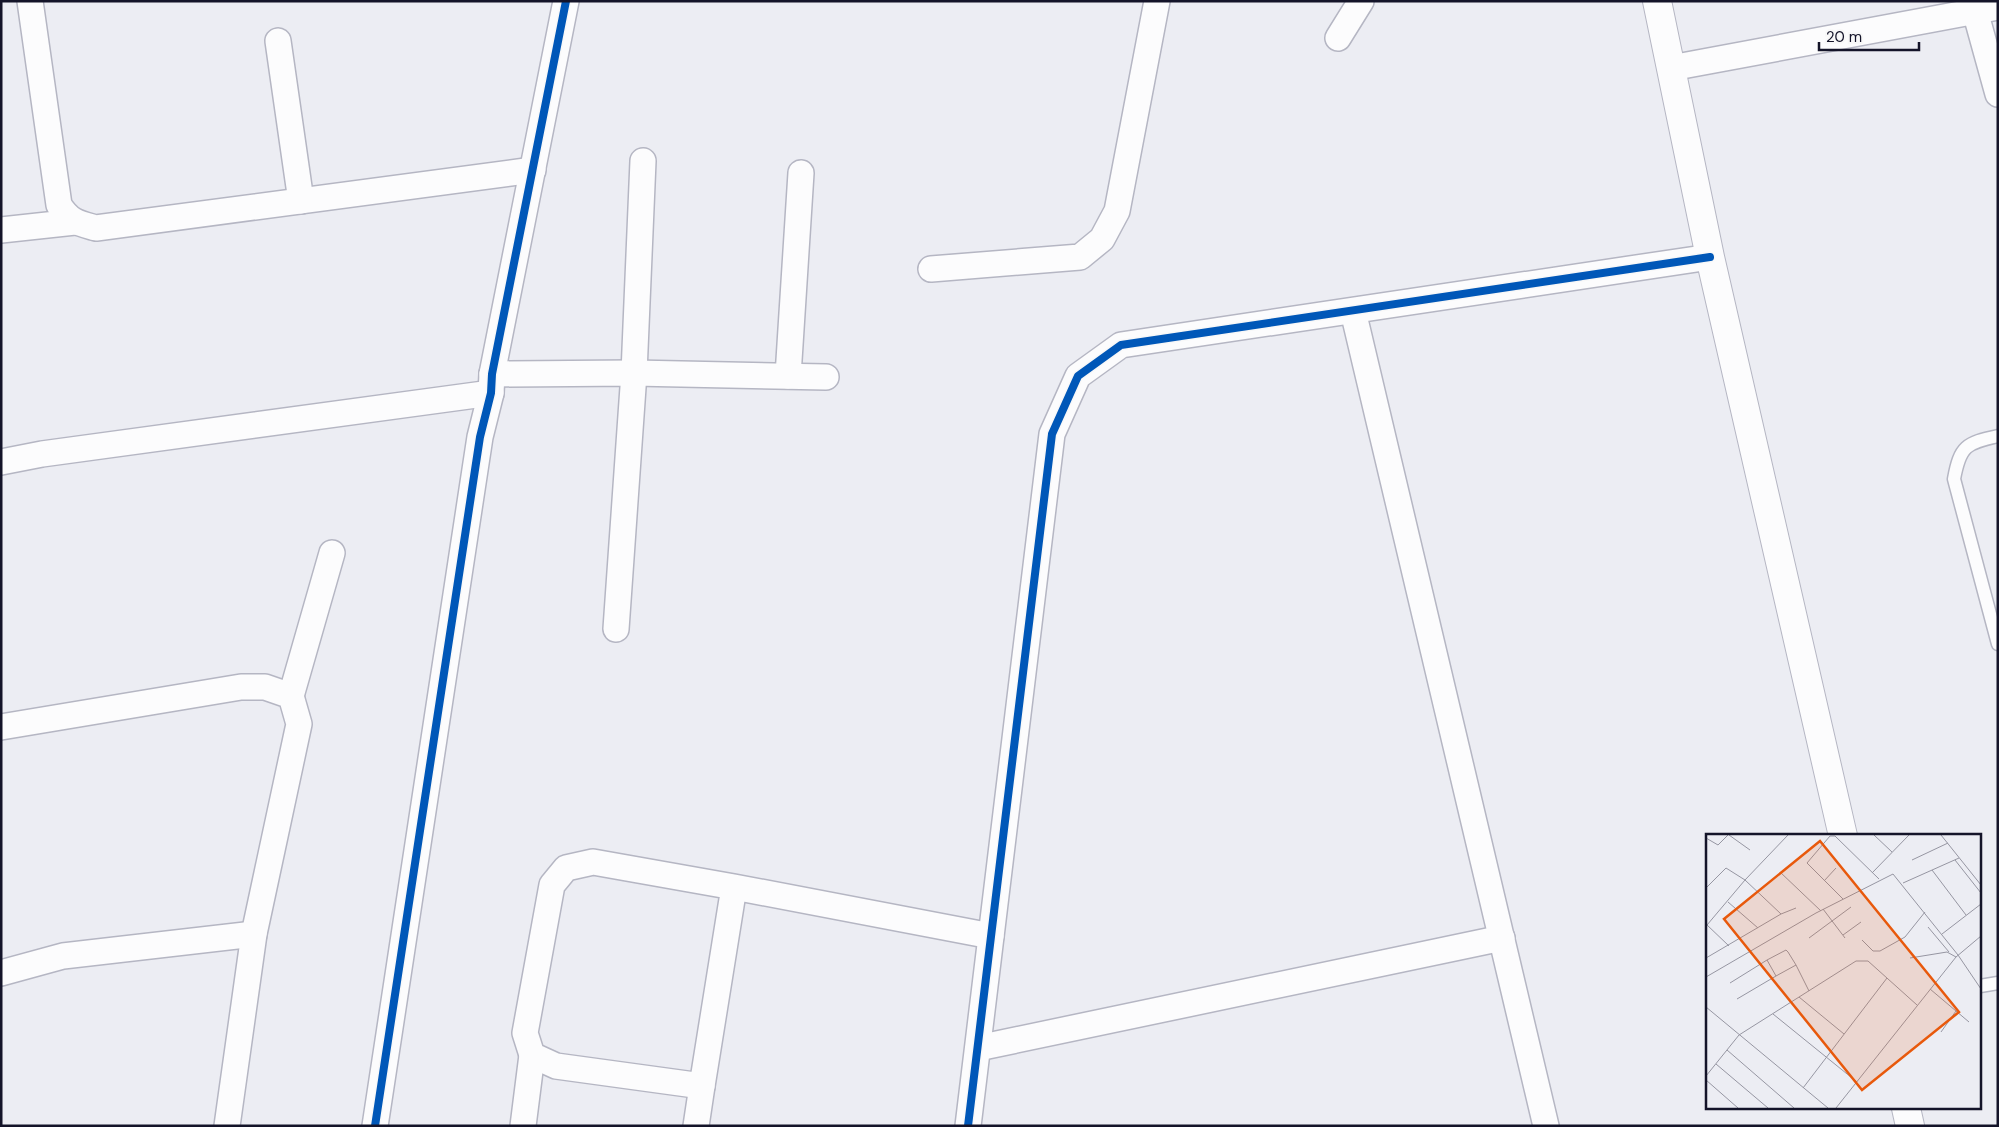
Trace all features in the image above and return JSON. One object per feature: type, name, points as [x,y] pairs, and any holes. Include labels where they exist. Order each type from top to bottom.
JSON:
[{"type":"street","points":[[30,1],[59,205],[66,215],[75,222],[96,228],[533,170]]},
{"type":"street","points":[[375,1126],[480,437],[492,384],[566,1]]},
{"type":"street","points":[[932,268],[1080,258],[1102,239],[1117,211],[1157,1]]},
{"type":"street","points":[[1338,38],[1361,1]]},
{"type":"street","points":[[1656,1],[1710,257],[1843,834]]},
{"type":"street","points":[[1671,68],[1987,9],[1998,94]]},
{"type":"street","points":[[278,41],[301,201]]},
{"type":"street","points":[[616,629],[634,373],[643,160]]},
{"type":"street","points":[[788,376],[801,173]]},
{"type":"street","points":[[1,230],[75,222]]},
{"type":"street","points":[[968,1126],[1052,434],[1078,376],[1121,345],[1710,257]]},
{"type":"street","points":[[1353,311],[1546,1126]]},
{"type":"street","points":[[1,462],[492,384],[634,373],[826,377]]},
{"type":"street","points":[[227,1126],[254,934],[299,724],[291,696],[332,553]]},
{"type":"street","points":[[1,727],[241,687],[265,686],[291,696]]},
{"type":"street","points":[[523,1126],[532,1056],[525,1033],[552,885],[566,868],[594,862],[734,886],[991,936]]},
{"type":"street","points":[[696,1126],[734,886]]},
{"type":"street","points":[[1,973],[63,956],[254,934]]},
{"type":"street","points":[[978,1048],[1502,938]]},
{"type":"street","points":[[532,1056],[556,1066],[702,1086]]},
{"type":"lane","points":[[1998,436],[1972,442],[1958,458],[1954,479],[1998,644]]},
{"type":"lane","points":[[1982,986],[1998,983]]},
{"type":"cycle path","points":[[375,1126],[480,437],[491,393],[492,374],[566,1]]},
{"type":"cycle path","points":[[968,1126],[1052,434],[1078,376],[1121,345],[1710,257]]}]
